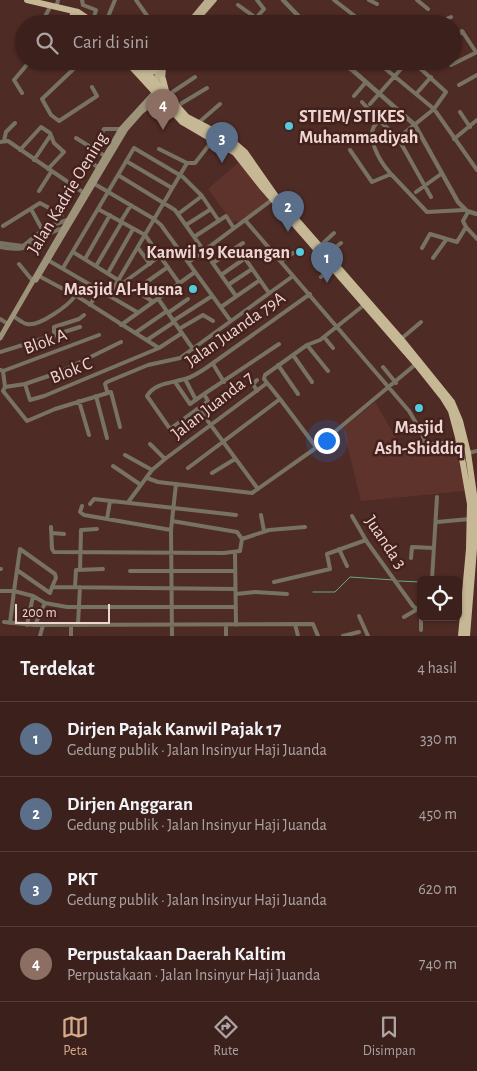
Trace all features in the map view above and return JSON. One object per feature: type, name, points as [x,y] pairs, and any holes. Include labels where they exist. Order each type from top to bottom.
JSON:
[{"type":"highway","points":[[27,0],[72,14]]},
{"type":"highway","points":[[48,7],[57,2],[85,11],[89,15]]},
{"type":"highway","points":[[48,7],[78,12],[84,15]]},
{"type":"highway","points":[[134,70],[149,86],[156,99],[182,122],[235,153],[401,339],[452,402],[460,421],[468,453],[470,520],[467,636]]},
{"type":"highway","points":[[139,70],[184,120],[237,149],[273,197]]},
{"type":"highway","points":[[145,70],[161,83],[168,95],[187,117],[239,146],[273,197],[320,246],[332,267],[416,364],[448,406],[468,470],[475,501],[476,549],[469,581]]},
{"type":"highway","points":[[148,74],[153,70]]},
{"type":"highway","points":[[462,612],[467,599]]},
{"type":"highway","points":[[461,621],[461,636]]},
{"type":"main road","points":[[196,15],[208,0]]},
{"type":"main road","points":[[201,15],[214,0]]},
{"type":"main road","points":[[160,70],[161,83]]},
{"type":"main road","points":[[156,99],[161,83],[162,70]]},
{"type":"main road","name":"Jalan Kadrie Oening","points":[[65,227],[67,220],[92,182],[98,167],[121,129],[156,99]]},
{"type":"main road","name":"Jalan Kadrie Oening","points":[[0,338],[32,280],[129,125],[156,99]]},
{"type":"main road","name":"Jalan Kadrie Oening","points":[[18,307],[38,276],[46,259]]},
{"type":"street","points":[[82,0],[82,5],[96,10],[96,15]]},
{"type":"street","points":[[109,15],[116,0]]},
{"type":"street","points":[[136,0],[147,15]]},
{"type":"street","points":[[257,0],[264,9],[259,15]]},
{"type":"street","points":[[283,0],[299,15]]},
{"type":"street","points":[[334,0],[353,15]]},
{"type":"street","points":[[370,0],[376,4]]},
{"type":"street","points":[[417,0],[428,9]]},
{"type":"street","points":[[238,5],[252,15]]},
{"type":"street","points":[[45,15],[48,7]]},
{"type":"street","points":[[462,31],[477,53],[462,59]]},
{"type":"street","points":[[22,70],[14,80],[22,93]]},
{"type":"street","points":[[73,70],[42,99],[51,115],[59,121],[97,96],[92,87]]},
{"type":"street","points":[[351,70],[415,125],[441,174],[466,211]]},
{"type":"street","points":[[387,70],[434,109],[477,170]]},
{"type":"street","points":[[370,104],[402,70]]},
{"type":"street","points":[[398,138],[434,109],[446,92],[441,85],[422,70]]},
{"type":"street","points":[[459,86],[477,75]]},
{"type":"street","points":[[168,95],[195,77]]},
{"type":"street","points":[[416,94],[431,77]]},
{"type":"street","points":[[354,96],[366,82]]},
{"type":"street","points":[[177,106],[207,88]]},
{"type":"street","points":[[362,102],[398,138],[430,197]]},
{"type":"street","points":[[198,124],[220,104]]},
{"type":"street","points":[[460,112],[470,127]]},
{"type":"street","points":[[454,139],[477,120]]},
{"type":"street","points":[[379,121],[372,128],[375,148],[381,162],[427,212],[466,211],[477,214]]},
{"type":"street","points":[[14,123],[6,132],[2,141],[20,150],[84,193]]},
{"type":"street","points":[[20,150],[41,128],[50,133],[50,136],[64,152],[50,170],[39,191]]},
{"type":"street","points":[[92,149],[104,129],[121,129]]},
{"type":"street","points":[[34,160],[50,136]]},
{"type":"street","points":[[76,138],[105,156]]},
{"type":"street","points":[[159,149],[186,164],[195,163],[214,140]]},
{"type":"street","points":[[63,268],[133,149],[139,150],[180,174],[202,196],[219,221]]},
{"type":"street","points":[[350,150],[360,167],[373,182],[391,174]]},
{"type":"street","points":[[86,160],[98,167]]},
{"type":"street","points":[[472,164],[477,160]]},
{"type":"street","points":[[126,161],[172,188]]},
{"type":"street","points":[[109,296],[186,164]]},
{"type":"street","points":[[416,192],[441,174]]},
{"type":"street","points":[[118,175],[164,202],[178,214],[236,296]]},
{"type":"street","points":[[92,182],[154,219],[189,262],[230,320]]},
{"type":"street","points":[[178,214],[202,196]]},
{"type":"street","points":[[189,262],[273,197]]},
{"type":"street","points":[[3,226],[40,203],[62,215]]},
{"type":"street","points":[[96,266],[130,205]]},
{"type":"street","points":[[98,208],[145,235],[179,283]]},
{"type":"street","points":[[31,209],[46,235]]},
{"type":"street","points":[[186,225],[211,209]]},
{"type":"street","points":[[466,211],[462,221],[477,239]]},
{"type":"street","points":[[85,258],[110,215]]},
{"type":"street","points":[[194,237],[226,216],[233,227]]},
{"type":"street","points":[[0,243],[23,246],[54,223],[67,220]]},
{"type":"street","points":[[245,220],[413,416],[426,446],[459,440]]},
{"type":"street","points":[[0,247],[16,250],[24,249],[46,235],[65,227]]},
{"type":"street","points":[[422,248],[430,234],[457,242],[466,227]]},
{"type":"street","points":[[108,273],[133,229]]},
{"type":"street","points":[[320,246],[334,233]]},
{"type":"street","points":[[433,258],[446,240]]},
{"type":"street","points":[[325,254],[341,243]]},
{"type":"street","points":[[213,264],[243,244]]},
{"type":"street","points":[[237,247],[269,293]]},
{"type":"street","points":[[138,248],[150,264]]},
{"type":"street","points":[[73,252],[152,301]]},
{"type":"street","points":[[281,262],[293,253]]},
{"type":"street","points":[[123,283],[160,256]]},
{"type":"street","points":[[46,259],[137,312]]},
{"type":"street","points":[[221,275],[244,259]]},
{"type":"street","points":[[19,264],[32,280]]},
{"type":"street","points":[[135,290],[168,267]]},
{"type":"street","points":[[320,278],[332,267]]},
{"type":"street","points":[[228,285],[252,269]]},
{"type":"street","points":[[121,325],[157,297],[195,272]]},
{"type":"street","points":[[38,276],[75,296],[159,348],[203,315],[212,322]]},
{"type":"street","points":[[120,427],[112,392],[108,391],[105,384],[107,382],[148,365],[177,360],[293,276]]},
{"type":"street","points":[[221,307],[260,280]]},
{"type":"street","points":[[90,305],[99,290]]},
{"type":"street","name":"Jalan Juanda 79A","points":[[198,409],[170,429],[147,394],[160,385],[185,379],[213,364],[310,294]]},
{"type":"street","points":[[13,316],[28,324],[38,323],[71,301],[75,296]]},
{"type":"street","points":[[147,340],[212,296]]},
{"type":"street","points":[[157,297],[193,349]]},
{"type":"street","points":[[135,333],[188,299]]},
{"type":"street","name":"Jalan Juanda 7","points":[[129,502],[152,470],[165,459],[267,383],[265,376],[278,365],[307,345],[324,337],[364,305]]},
{"type":"street","points":[[54,336],[54,327],[84,315]]},
{"type":"street","points":[[0,319],[8,324]]},
{"type":"street","points":[[401,339],[421,322]]},
{"type":"street","points":[[0,352],[80,328]]},
{"type":"street","name":"Blok A","points":[[1,371],[98,335]]},
{"type":"street","points":[[324,337],[333,348]]},
{"type":"street","points":[[4,389],[60,372],[121,342]]},
{"type":"street","points":[[175,382],[190,404],[279,344]]},
{"type":"street","points":[[307,345],[328,371]]},
{"type":"street","name":"Blok C","points":[[24,384],[28,399],[31,400],[72,385],[159,348]]},
{"type":"street","points":[[293,355],[312,382]]},
{"type":"street","points":[[213,364],[224,382]]},
{"type":"street","points":[[147,478],[246,494],[258,489],[390,388],[416,364]]},
{"type":"street","points":[[278,365],[298,394]]},
{"type":"street","points":[[383,368],[396,382]]},
{"type":"street","points":[[1,371],[4,389],[27,421],[108,391]]},
{"type":"street","points":[[185,379],[196,400]]},
{"type":"street","points":[[257,380],[253,384],[257,391]]},
{"type":"street","points":[[267,383],[314,448]]},
{"type":"street","points":[[204,394],[208,402],[198,409],[258,489]]},
{"type":"street","points":[[96,396],[107,438]]},
{"type":"street","points":[[188,468],[280,399]]},
{"type":"street","points":[[79,401],[89,435]]},
{"type":"street","points":[[150,444],[165,459]]},
{"type":"street","points":[[468,453],[477,451]]},
{"type":"street","points":[[125,455],[152,470]]},
{"type":"street","points":[[212,473],[235,459]]},
{"type":"street","points":[[113,466],[141,485]]},
{"type":"street","points":[[172,636],[172,521],[176,484]]},
{"type":"street","points":[[432,576],[437,522],[437,497]]},
{"type":"street","points":[[90,504],[94,499],[236,515]]},
{"type":"street","points":[[107,519],[110,501]]},
{"type":"street","points":[[82,506],[80,512],[84,515],[172,530]]},
{"type":"street","points":[[260,515],[264,531]]},
{"type":"street","name":"Juanda 3","points":[[352,516],[366,540],[417,608]]},
{"type":"street","points":[[437,522],[470,520]]},
{"type":"street","points":[[172,521],[233,530],[240,533],[242,539],[237,553],[235,571],[236,625]]},
{"type":"street","points":[[52,527],[53,551],[237,553]]},
{"type":"street","points":[[242,539],[264,531],[305,527]]},
{"type":"street","points":[[80,570],[81,530],[97,529]]},
{"type":"street","points":[[52,533],[64,534]]},
{"type":"street","points":[[274,582],[330,569],[327,554],[366,540]]},
{"type":"street","points":[[10,622],[20,546],[55,574],[56,578],[50,593],[17,570]]},
{"type":"street","points":[[411,558],[412,547],[434,548]]},
{"type":"street","points":[[339,549],[347,566]]},
{"type":"street","points":[[78,624],[75,572],[103,569]]},
{"type":"street","points":[[130,571],[235,571]]},
{"type":"street","points":[[52,587],[172,589],[287,594]]},
{"type":"street","points":[[0,591],[14,591],[33,596],[45,603],[78,607],[236,607]]},
{"type":"street","points":[[27,624],[33,596]]},
{"type":"street","points":[[35,626],[45,603]]},
{"type":"street","points":[[404,617],[417,612]]},
{"type":"street","points":[[359,616],[368,636]]},
{"type":"street","points":[[421,621],[421,630]]},
{"type":"street","points":[[4,622],[35,626],[71,624],[173,626],[314,624],[318,636]]},
{"type":"street","points":[[71,624],[71,636]]},
{"type":"street","points":[[295,624],[298,636]]},
{"type":"street","points":[[40,636],[43,625]]},
{"type":"street","points":[[226,625],[226,636]]},
{"type":"street","points":[[343,636],[359,632]]},
{"type":"shaded area","points":[[240,161],[271,200],[239,224],[236,220],[233,223],[208,189]]},
{"type":"shaded area","points":[[375,402],[405,453],[457,446],[466,491],[361,501],[343,428]]},
{"type":"waterway","points":[[313,592],[335,592],[350,577],[394,580]]},
{"type":"waterway","points":[[398,581],[417,582]]},
{"type":"place","name":"STIEM/ STIKES Muhammadiyah","points":[[289,126]]},
{"type":"place","name":"Perpustakaan Daerah Kaltim","points":[[163,130]]},
{"type":"place","name":"PKT","points":[[222,163]]},
{"type":"place","name":"Dirjen Anggaran","points":[[288,232]]},
{"type":"place","name":"Kanwil 19 Keuangan","points":[[300,252]]},
{"type":"place","name":"Dirjen Pajak Kanwil Pajak 17","points":[[327,283]]},
{"type":"place","name":"Masjid Al-Husna","points":[[193,289]]},
{"type":"place","name":"Masjid Ash-Shiddiq","points":[[419,408]]}]
